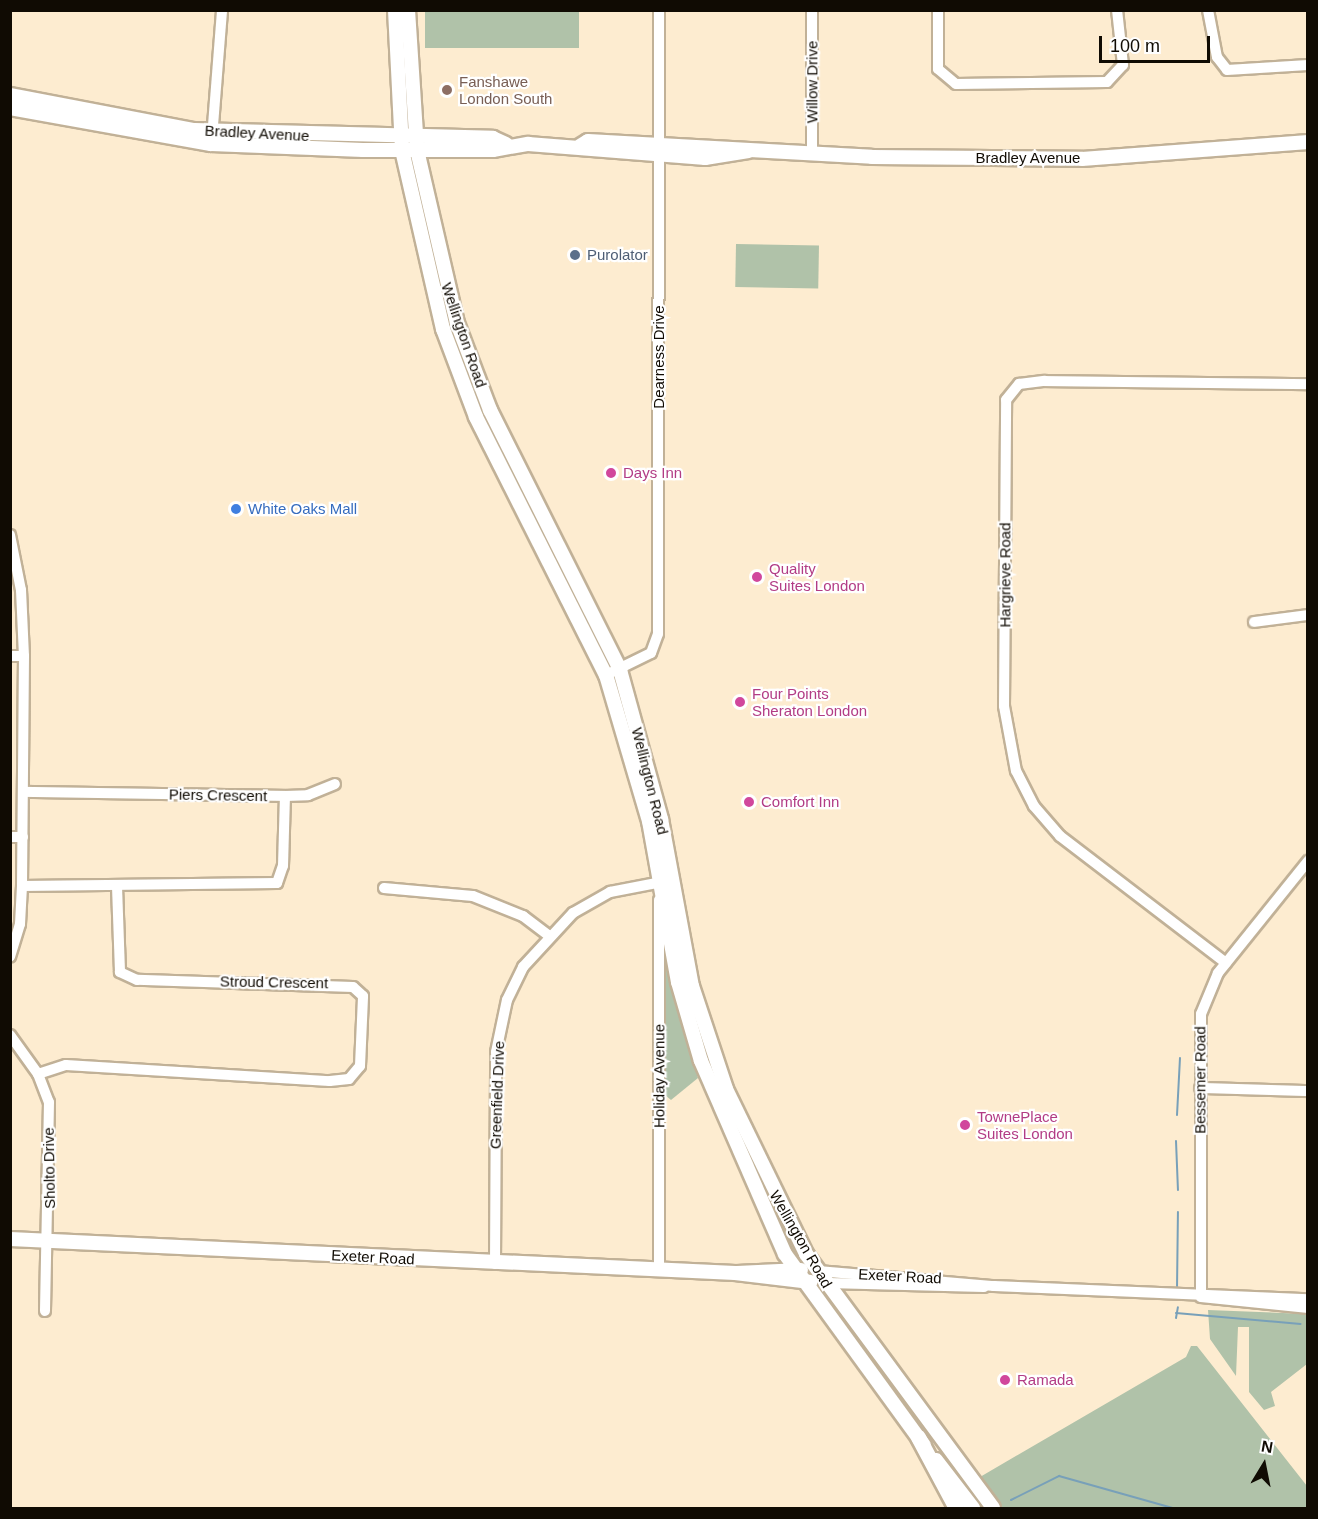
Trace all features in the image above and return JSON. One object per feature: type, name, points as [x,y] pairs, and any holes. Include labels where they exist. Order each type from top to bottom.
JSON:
[{"type":"highway","points":[[918,1437],[956,1509]]},
{"type":"main road","name":"Wellington Road","points":[[394,10],[401,143],[443,329],[474,410],[606,675],[666,881],[678,982],[701,1061],[753,1187],[796,1270],[812,1275]]},
{"type":"main road","name":"Wellington Road","points":[[408,10],[416,143],[457,322],[487,404],[620,670],[666,881],[692,986],[713,1057],[746,1137],[812,1275],[918,1437],[973,1509]]},
{"type":"main road","name":"Bradley Avenue","points":[[10,95],[212,138]]},
{"type":"main road","name":"Bradley Avenue","points":[[10,108],[212,138],[416,143],[492,150],[506,144],[580,146],[588,152],[659,150],[722,158],[748,151],[1082,159],[1308,142]]},
{"type":"main road","points":[[474,410],[487,404]]},
{"type":"main road","points":[[753,1187],[812,1275]]},
{"type":"main road","name":"Exeter Road","points":[[10,1239],[495,1264],[812,1275],[827,1283]]},
{"type":"main road","name":"Exeter Road","points":[[735,1273],[796,1270]]},
{"type":"main road","name":"Wellington Road","points":[[827,1283],[993,1509]]},
{"type":"street","points":[[212,138],[222,10]]},
{"type":"street","name":"Dearness Drive","points":[[606,675],[651,653],[658,634],[659,10]]},
{"type":"street","name":"Willow Drive","points":[[812,10],[812,153]]},
{"type":"street","points":[[938,10],[938,69],[956,84],[1107,81],[1123,65],[1117,10]]},
{"type":"street","points":[[1208,10],[1217,57],[1227,70],[1308,65]]},
{"type":"street","name":"Hargrieve Road","points":[[1226,963],[1060,836],[1034,806],[1016,771],[1004,706],[1006,400],[1019,384],[1045,381],[1308,384]]},
{"type":"street","points":[[10,535],[24,656],[22,886],[11,952]]},
{"type":"street","points":[[1254,622],[1308,615]]},
{"type":"street","points":[[10,656],[24,656]]},
{"type":"street","points":[[10,746],[22,746]]},
{"type":"street","points":[[285,796],[308,795],[335,784]]},
{"type":"street","name":"Piers Crescent","points":[[22,886],[117,887],[277,883],[283,866],[285,796],[23,792]]},
{"type":"street","points":[[10,837],[23,837]]},
{"type":"street","name":"Bessemer Road","points":[[1201,1297],[1201,1014],[1226,963],[1308,861]]},
{"type":"street","name":"Greenfield Drive","points":[[495,1264],[500,1026],[523,967],[548,935],[610,892],[666,881]]},
{"type":"street","name":"Holiday Avenue","points":[[659,1271],[666,881]]},
{"type":"street","name":"Stroud Crescent","points":[[38,1074],[66,1065],[330,1081],[349,1079],[360,1066],[363,996],[352,987],[137,980],[120,972],[117,887]]},
{"type":"street","points":[[384,888],[472,896],[523,916],[548,935]]},
{"type":"street","name":"Sholto Drive","points":[[10,1035],[38,1074],[49,1102],[49,1241],[45,1311]]},
{"type":"street","points":[[1200,1088],[1308,1091]]},
{"type":"street","name":"Exeter Road","points":[[812,1275],[1201,1297],[1308,1299]]},
{"type":"street","name":"Exeter Road","points":[[827,1283],[963,1290],[994,1286]]},
{"type":"street","name":"Exeter Road","points":[[1201,1297],[1308,1308]]},
{"type":"green space","points":[[425,11],[579,11],[579,48],[425,48]]},
{"type":"green space","points":[[736,244],[819,245],[818,288],[735,287]]},
{"type":"green space","points":[[664,959],[698,1078],[671,1100],[665,1095]]},
{"type":"green space","points":[[1208,1310],[1307,1314],[1307,1364],[1271,1392],[1275,1406],[1264,1410],[1249,1392],[1249,1327],[1238,1327],[1236,1376],[1210,1339]]},
{"type":"green space","points":[[1191,1346],[1197,1346],[1307,1486],[1307,1508],[1001,1508],[980,1477],[1186,1357]]},
{"type":"waterway","points":[[1177,1115],[1180,1058]]},
{"type":"waterway","points":[[1176,1141],[1178,1190]]},
{"type":"waterway","points":[[1177,1289],[1178,1212]]},
{"type":"waterway","points":[[1176,1318],[1178,1307]]},
{"type":"waterway","points":[[1176,1313],[1301,1324]]},
{"type":"waterway","points":[[1011,1500],[1059,1476],[1173,1508]]},
{"type":"place","name":"Fanshawe London South","points":[[447,90]]},
{"type":"place","name":"Purolator","points":[[575,255]]},
{"type":"place","name":"Days Inn","points":[[611,473]]},
{"type":"place","name":"White Oaks Mall","points":[[236,509]]},
{"type":"place","name":"Quality Suites London","points":[[757,577]]},
{"type":"place","name":"Four Points Sheraton London","points":[[740,702]]},
{"type":"place","name":"Comfort Inn","points":[[749,802]]},
{"type":"place","name":"TownePlace Suites London","points":[[965,1125]]},
{"type":"place","name":"Ramada","points":[[1005,1380]]}]
